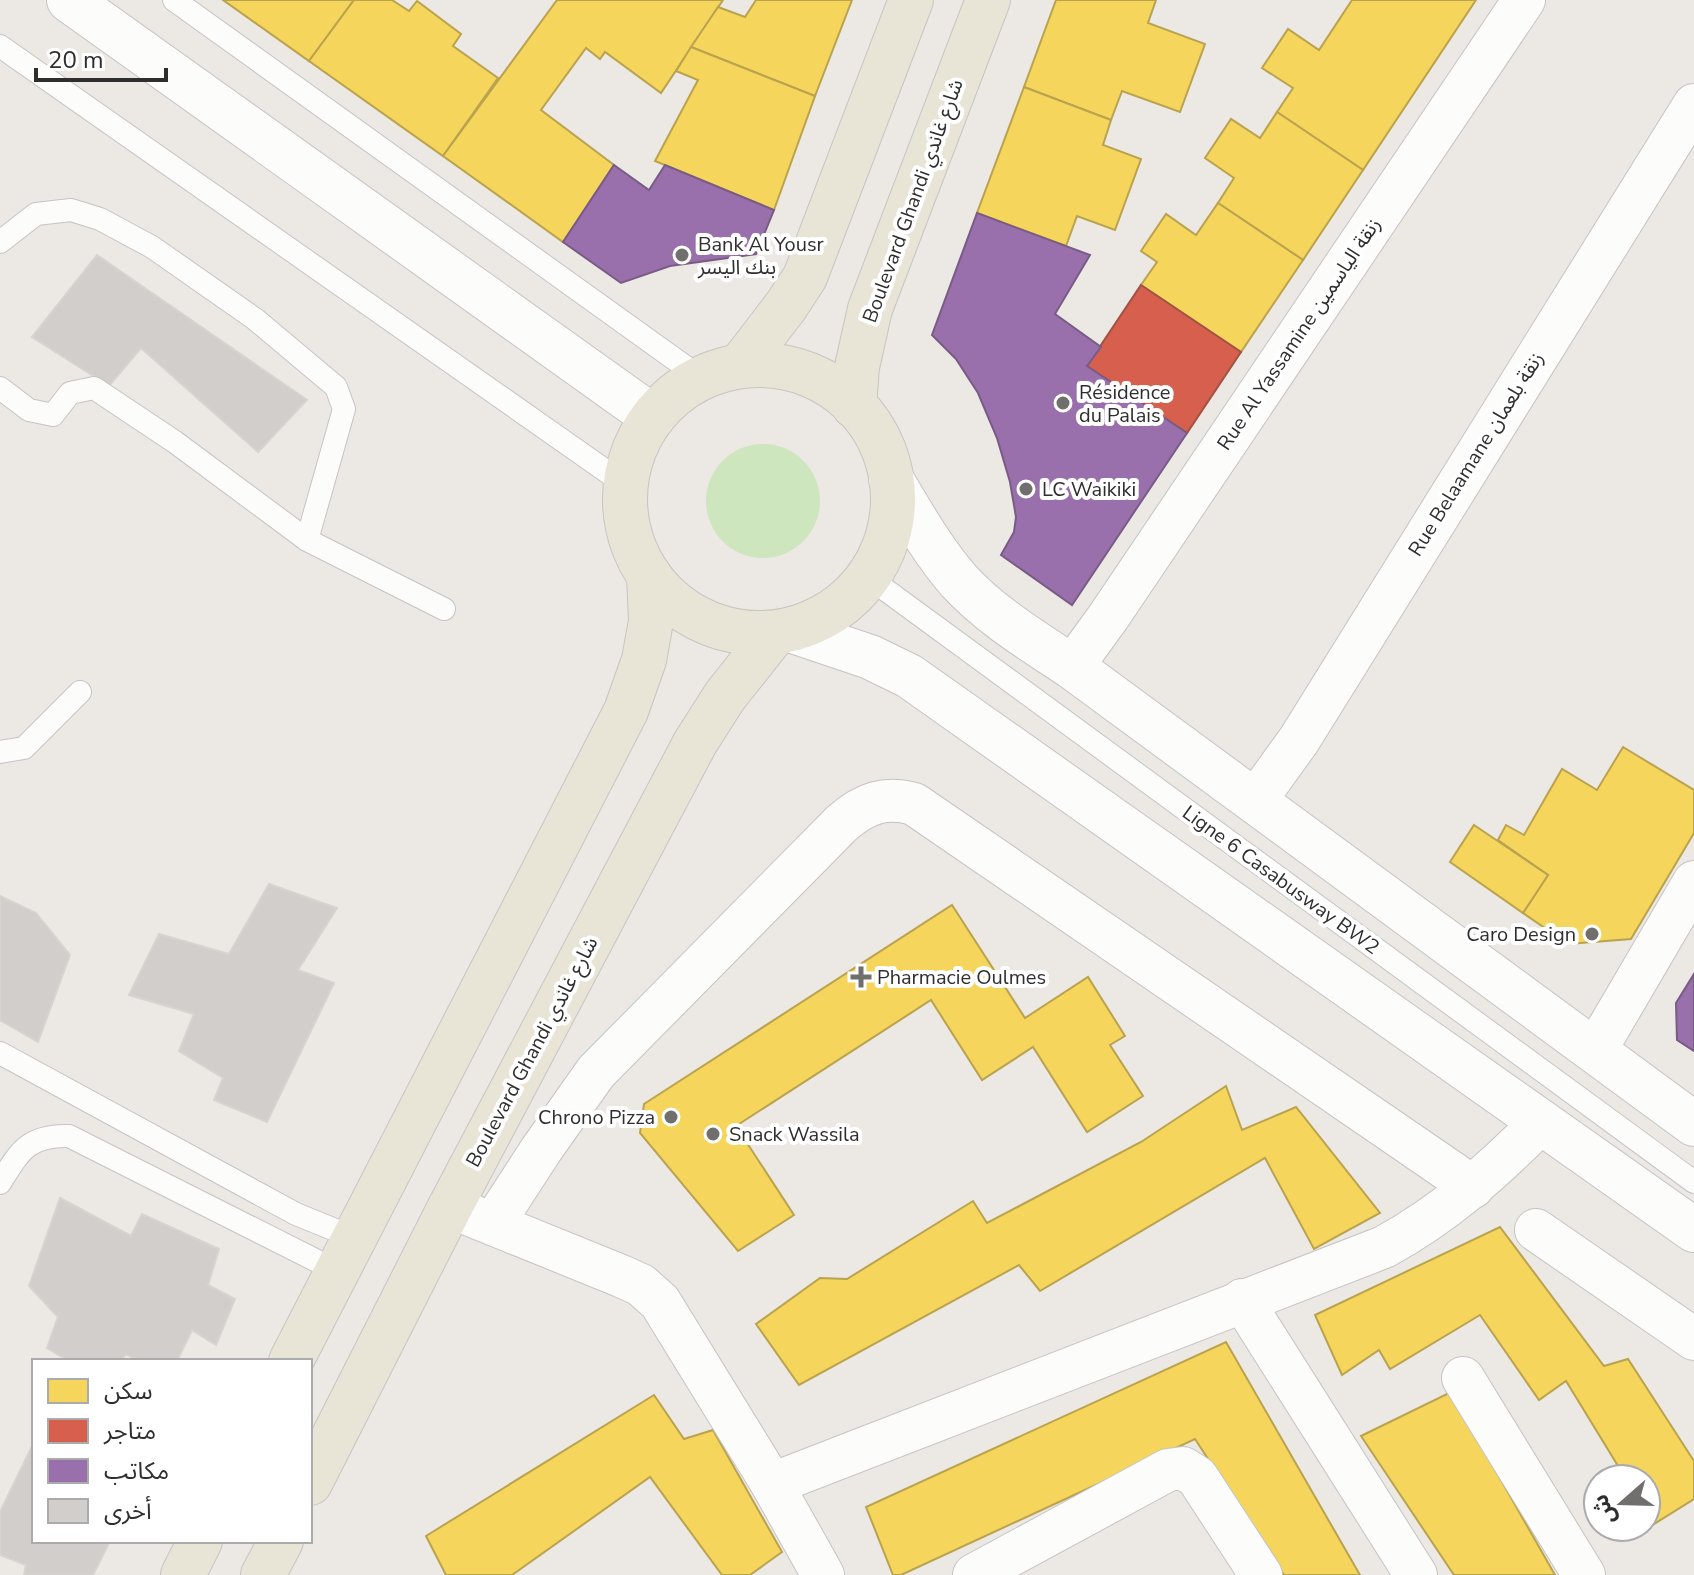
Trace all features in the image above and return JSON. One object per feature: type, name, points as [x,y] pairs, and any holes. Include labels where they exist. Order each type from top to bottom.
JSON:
[{"type":"main road","points":[[69,0],[653,417]]},
{"type":"main road","points":[[721,372],[786,306],[805,277],[911,0]]},
{"type":"main road","name":"Boulevard Ghandi شارع غاندي","points":[[854,406],[857,367],[870,309],[988,0]]},
{"type":"main road","points":[[761,365],[802,372],[839,392],[854,406],[868,421],[887,458],[893,499],[887,540],[868,577],[834,611],[806,625],[782,631],[742,632],[697,618],[670,600],[649,575],[634,547],[629,532],[626,485],[633,453],[653,417],[683,388],[721,372],[761,365]]},
{"type":"main road","points":[[891,479],[937,554],[961,583],[992,612],[1072,667],[1694,1124]]},
{"type":"main road","points":[[292,1359],[626,711],[644,660],[651,621],[649,575]]},
{"type":"main road","points":[[782,631],[870,657],[909,676],[1694,1230]]},
{"type":"main road","name":"Boulevard Ghandi شارع غاندي","points":[[312,1479],[450,1207],[695,743],[725,696],[782,631]]},
{"type":"main road","points":[[183,1575],[199,1543]]},
{"type":"main road","points":[[263,1575],[280,1543]]},
{"type":"street","name":"Rue Al Yassamine زنقة الياسمين","points":[[1072,667],[1524,0]]},
{"type":"street","name":"Rue Belaamane زنقة بلعمان","points":[[1255,801],[1299,740],[1694,105]]},
{"type":"street","points":[[493,1224],[596,1072],[842,823],[865,806],[888,799],[914,804],[1473,1187]]},
{"type":"street","points":[[1595,1051],[1694,882]]},
{"type":"street","points":[[772,1484],[1384,1247],[1414,1230],[1473,1187],[1540,1123]]},
{"type":"street","points":[[450,1207],[641,1285],[660,1302],[772,1484],[819,1573]]},
{"type":"street","points":[[1536,1230],[1694,1339]]},
{"type":"street","points":[[1242,1300],[1416,1575]]},
{"type":"street","points":[[1463,1378],[1584,1575]]},
{"type":"street","points":[[986,1572],[1168,1470],[1183,1468],[1197,1477],[1261,1575]]},
{"type":"lane","points":[[174,0],[721,372]]},
{"type":"lane","points":[[0,46],[626,485]]},
{"type":"lane","points":[[0,242],[36,214],[71,210],[100,219],[152,247],[255,319],[336,387],[344,409],[307,540]]},
{"type":"lane","points":[[0,388],[29,410],[53,415],[70,393],[94,388],[175,442],[307,540],[444,609]]},
{"type":"lane","name":"Ligne 6 Casabusway BW2","points":[[868,577],[1694,1182]]},
{"type":"lane","points":[[0,752],[24,748],[80,692]]},
{"type":"lane","points":[[0,1053],[296,1214],[346,1254]]},
{"type":"lane","points":[[0,1183],[22,1148],[47,1135],[69,1136],[346,1254]]},
{"type":"green space","points":[[763,444],[785,448],[803,461],[816,479],[820,501],[816,523],[803,541],[785,554],[763,558],[741,554],[723,541],[710,523],[706,501],[710,479],[723,461],[741,448]]},
{"type":"building: سكن","points":[[223,0],[354,0],[309,61]]},
{"type":"building: سكن","points":[[354,0],[392,0],[409,11],[417,1],[461,34],[453,46],[498,78],[443,156],[309,61]]},
{"type":"building: سكن","points":[[557,0],[723,0],[661,93],[605,52],[600,59],[586,48],[541,110],[614,165],[563,242],[443,156]]},
{"type":"building: سكن","points":[[756,0],[852,0],[815,96],[691,47],[718,7],[745,17]]},
{"type":"building: سكن","points":[[1056,0],[1156,0],[1148,23],[1205,44],[1180,112],[1122,91],[1111,120],[1024,87]]},
{"type":"building: سكن","points":[[1352,0],[1476,0],[1363,170],[1277,112],[1293,88],[1262,68],[1288,29],[1319,50]]},
{"type":"building: سكن","points":[[691,47],[815,96],[774,210],[655,161],[698,80],[676,71]]},
{"type":"building: سكن","points":[[1024,87],[1111,120],[1103,145],[1141,159],[1115,230],[1077,216],[1066,246],[977,213]]},
{"type":"building: سكن","points":[[1277,112],[1363,170],[1303,260],[1218,203],[1234,178],[1205,158],[1231,119],[1260,138]]},
{"type":"building: سكن","points":[[1218,203],[1303,260],[1241,352],[1141,285],[1157,262],[1141,251],[1166,214],[1196,235]]},
{"type":"building: سكن","points":[[1623,747],[1694,790],[1694,833],[1631,939],[1568,944],[1523,913],[1548,875],[1498,840],[1506,825],[1524,835],[1562,769],[1597,790]]},
{"type":"building: سكن","points":[[1474,825],[1548,875],[1523,913],[1450,862]]},
{"type":"building: سكن","points":[[952,905],[1025,1018],[1088,977],[1125,1036],[1110,1045],[1143,1096],[1087,1132],[1033,1047],[982,1080],[931,1000],[736,1126],[794,1215],[738,1251],[640,1133],[644,1104]]},
{"type":"building: سكن","points":[[1226,1086],[1242,1130],[1296,1107],[1380,1213],[1314,1249],[1265,1158],[1040,1291],[1019,1265],[799,1385],[756,1324],[820,1278],[847,1279],[973,1201],[987,1223],[1141,1142]]},
{"type":"building: سكن","points":[[1500,1227],[1604,1366],[1628,1359],[1694,1461],[1694,1499],[1662,1519],[1662,1463],[1616,1463],[1566,1381],[1539,1400],[1480,1315],[1390,1369],[1379,1350],[1342,1375],[1315,1315]]},
{"type":"building: سكن","points":[[1226,1342],[1360,1575],[1284,1575],[1195,1439],[901,1575],[893,1575],[866,1507]]},
{"type":"building: سكن","points":[[1451,1392],[1555,1575],[1454,1575],[1361,1436]]},
{"type":"building: سكن","points":[[654,1395],[684,1439],[713,1430],[782,1552],[750,1575],[722,1575],[650,1477],[512,1575],[446,1575],[426,1536]]},
{"type":"building: متاجر","points":[[1141,285],[1241,352],[1187,433],[1087,366]]},
{"type":"building: مكاتب","points":[[614,165],[649,190],[665,165],[774,210],[756,254],[670,266],[621,283],[563,242]]},
{"type":"building: مكاتب","name":"Résidence du Palais","points":[[977,213],[1090,255],[1055,314],[1101,347],[1087,366],[1187,433],[1072,605],[1001,555],[1014,532],[1016,517],[997,438],[978,393],[956,359],[932,335]]},
{"type":"building: مكاتب","points":[[1694,974],[1694,1051],[1677,1040],[1676,1003]]},
{"type":"building: أخرى","points":[[97,255],[307,400],[258,452],[141,348],[109,386],[32,337]]},
{"type":"building: أخرى","points":[[269,884],[337,908],[298,970],[334,983],[267,1122],[214,1100],[223,1078],[179,1051],[194,1014],[129,995],[159,934],[229,954]]},
{"type":"building: أخرى","points":[[0,896],[36,913],[70,955],[38,1042],[0,1020]]},
{"type":"building: أخرى","points":[[60,1198],[131,1236],[142,1214],[219,1249],[208,1285],[235,1299],[216,1345],[192,1330],[178,1359],[135,1359],[126,1354],[122,1359],[66,1359],[47,1348],[58,1317],[29,1286]]},
{"type":"building: أخرى","points":[[32,1446],[32,1543],[109,1543],[93,1575],[24,1575],[26,1565],[0,1555],[0,1512]]},
{"type":"place","name":"Bank Al Yousr بنك اليسر","points":[[682,255]]},
{"type":"place","name":"Résidence du Palais","points":[[1063,403]]},
{"type":"place","name":"LC Waikiki","points":[[1026,489]]},
{"type":"place","name":"Caro Design","points":[[1592,934]]},
{"type":"place","name":"Pharmacie Oulmes","points":[[861,977]]},
{"type":"place","name":"Chrono Pizza","points":[[671,1117]]},
{"type":"place","name":"Snack Wassila","points":[[713,1134]]}]
